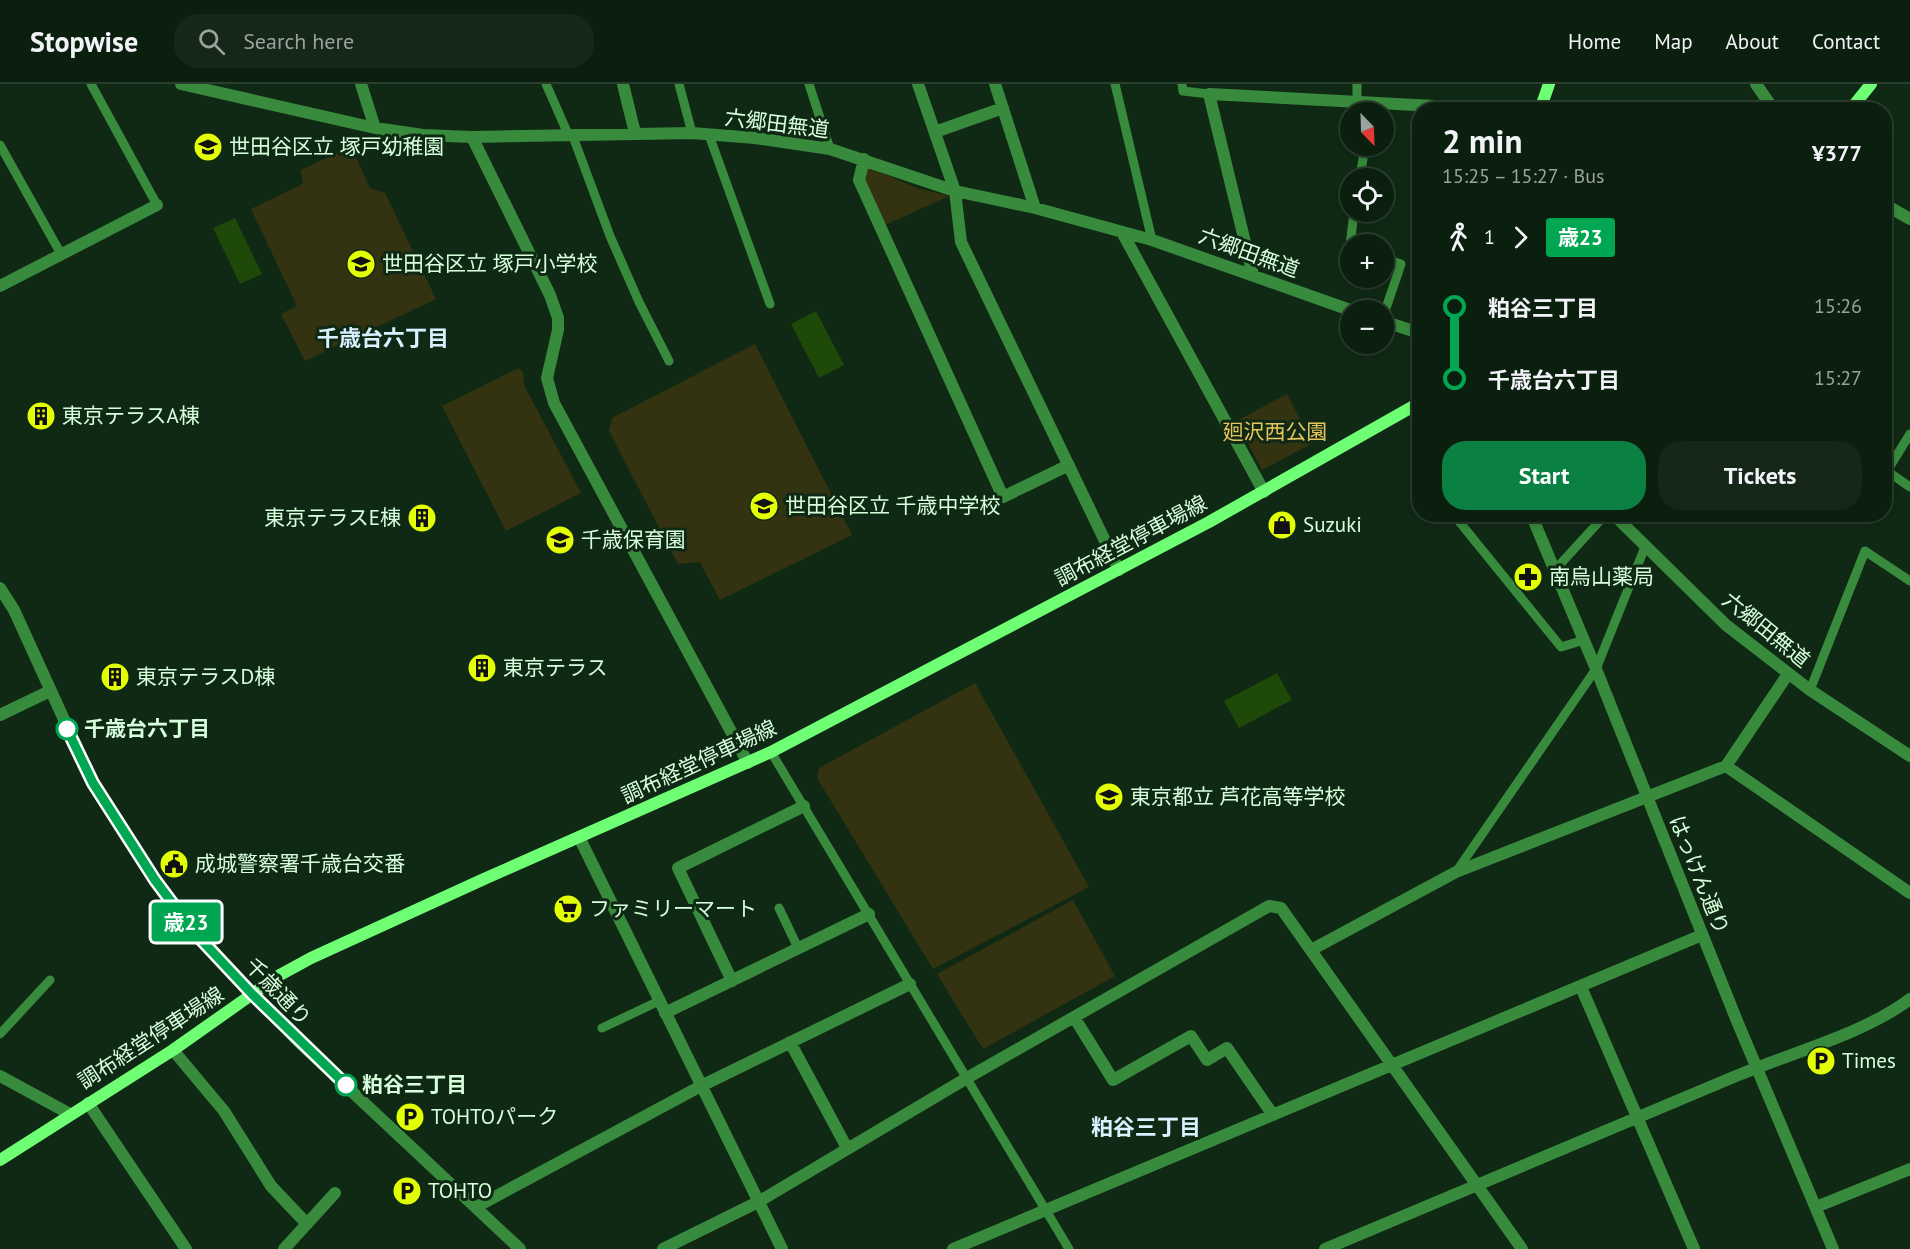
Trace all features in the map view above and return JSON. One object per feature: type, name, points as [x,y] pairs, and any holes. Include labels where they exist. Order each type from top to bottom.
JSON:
[{"type":"main road","points":[[1542,102],[1548,84]]},
{"type":"main road","points":[[1857,102],[1871,84]]},
{"type":"main road","name":"調布経堂停車場線","points":[[0,1160],[173,1050],[278,976],[311,958],[771,752],[1264,492],[1412,407]]},
{"type":"street","name":"六郷田無道","points":[[181,84],[375,128],[423,135],[472,137],[693,133],[755,138],[830,149],[955,190],[1035,208],[1152,240],[1340,306]]},
{"type":"street","points":[[361,84],[375,128]]},
{"type":"street","points":[[623,84],[635,133]]},
{"type":"street","points":[[918,84],[955,190],[961,242],[1119,570]]},
{"type":"street","points":[[995,84],[1035,208]]},
{"type":"street","points":[[1756,84],[1768,102]]},
{"type":"street","points":[[1253,275],[1209,94],[1358,102]]},
{"type":"street","points":[[1394,107],[1412,107]]},
{"type":"street","points":[[935,132],[1003,108]]},
{"type":"street","points":[[472,137],[550,295],[558,318],[558,330],[547,378],[554,403],[748,763]]},
{"type":"street","points":[[864,159],[859,180],[1003,497],[1069,465]]},
{"type":"street","points":[[0,286],[157,205]]},
{"type":"street","points":[[1892,209],[1910,219]]},
{"type":"street","points":[[1122,232],[1264,492]]},
{"type":"street","points":[[1394,323],[1412,330]]},
{"type":"street","name":"はっけん通り","points":[[1534,522],[1596,669],[1756,1067],[1833,1249]]},
{"type":"street","name":"六郷田無道","points":[[1621,522],[1726,625],[1810,690],[1910,756]]},
{"type":"street","name":"千歳通り","points":[[0,588],[14,610],[93,783],[155,880],[193,931],[298,1041],[520,1249]]},
{"type":"street","points":[[1311,950],[1456,872],[1726,766],[1788,674]]},
{"type":"street","points":[[0,715],[50,691]]},
{"type":"street","points":[[1726,766],[1910,893]]},
{"type":"street","points":[[732,981],[678,868],[804,806]]},
{"type":"street","points":[[579,837],[782,1249]]},
{"type":"street","points":[[663,1249],[759,1202],[966,1078],[1269,906],[1281,908],[1522,1249]]},
{"type":"street","points":[[666,1013],[869,914]]},
{"type":"street","points":[[953,1249],[1702,935]]},
{"type":"street","points":[[476,1208],[701,1086],[910,984]]},
{"type":"street","points":[[1581,987],[1694,1249]]},
{"type":"street","points":[[1325,1249],[1756,1067],[1859,1028],[1897,1009],[1910,999]]},
{"type":"street","points":[[1074,1017],[1113,1080],[1191,1036],[1207,1060],[1227,1048],[1273,1115]]},
{"type":"street","points":[[790,1042],[848,1148]]},
{"type":"street","points":[[173,1050],[224,1111],[271,1186],[307,1224]]},
{"type":"street","points":[[0,1076],[70,1114]]},
{"type":"street","points":[[88,1103],[186,1249]]},
{"type":"street","points":[[1816,1206],[1910,1169]]},
{"type":"street","points":[[284,1249],[335,1193]]},
{"type":"lane","points":[[91,84],[157,205]]},
{"type":"lane","points":[[546,84],[570,134],[639,302],[669,361]]},
{"type":"lane","points":[[679,84],[693,133]]},
{"type":"lane","points":[[808,84],[830,149]]},
{"type":"lane","points":[[1115,84],[1152,240]]},
{"type":"lane","points":[[1182,84],[1184,91],[1209,94]]},
{"type":"lane","points":[[1357,84],[1358,102]]},
{"type":"lane","points":[[709,135],[770,303]]},
{"type":"lane","points":[[0,145],[61,254]]},
{"type":"lane","points":[[1394,262],[1401,264],[1394,285]]},
{"type":"lane","points":[[1892,463],[1910,434]]},
{"type":"lane","points":[[1892,474],[1910,487]]},
{"type":"lane","points":[[1554,571],[1599,522]]},
{"type":"lane","points":[[1460,523],[1562,647],[1584,640]]},
{"type":"lane","points":[[1456,872],[1596,669],[1645,547]]},
{"type":"lane","points":[[1810,690],[1865,551],[1910,581]]},
{"type":"lane","points":[[771,752],[1069,1249]]},
{"type":"lane","points":[[779,908],[798,948]]},
{"type":"lane","points":[[0,1034],[50,980]]},
{"type":"lane","points":[[602,1028],[659,1001]]},
{"type":"green space","points":[[339,152],[355,155],[370,188],[385,193],[436,299],[305,361],[281,314],[297,306],[251,209],[303,184],[301,170]]},
{"type":"green space","points":[[868,167],[917,188],[949,196],[885,225],[863,180]]},
{"type":"green space","points":[[755,344],[852,535],[720,600],[700,562],[678,564],[609,431],[612,418]]},
{"type":"green space","points":[[519,368],[523,372],[524,385],[581,493],[506,531],[442,406]]},
{"type":"green space","name":"廻沢西公園","points":[[1287,394],[1313,443],[1262,470],[1236,421]]},
{"type":"green space","points":[[975,683],[1089,887],[933,969],[817,778],[819,768]]},
{"type":"green space","points":[[1073,900],[1115,976],[983,1049],[937,974]]},
{"type":"shaded area","points":[[235,218],[262,274],[240,284],[213,228]]},
{"type":"shaded area","points":[[816,311],[844,365],[819,378],[791,324]]},
{"type":"shaded area","points":[[1277,673],[1292,700],[1239,728],[1224,701]]},
{"type":"bus line","name":"歳23","points":[[67,729],[93,783],[155,880],[193,931],[298,1041],[346,1085]]},
{"type":"place","name":"世田谷区立 塚戸幼稚園","points":[[208,147]]},
{"type":"place","name":"世田谷区立 塚戸小学校","points":[[361,264]]},
{"type":"place","name":"東京テラスA棟","points":[[41,416]]},
{"type":"place","name":"世田谷区立 千歳中学校","points":[[764,506]]},
{"type":"place","name":"東京テラスE棟","points":[[422,518]]},
{"type":"place","name":"Suzuki","points":[[1282,525]]},
{"type":"place","name":"千歳保育園","points":[[560,540]]},
{"type":"place","name":"南烏山薬局","points":[[1528,577]]},
{"type":"place","name":"東京テラス","points":[[482,668]]},
{"type":"place","name":"東京テラスD棟","points":[[115,677]]},
{"type":"place","name":"千歳台六丁目","points":[[67,729]]},
{"type":"place","name":"東京都立 芦花高等学校","points":[[1109,797]]},
{"type":"place","name":"成城警察署千歳台交番","points":[[174,864]]},
{"type":"place","name":"ファミリーマート","points":[[568,909]]},
{"type":"place","name":"Times","points":[[1821,1061]]},
{"type":"place","name":"粕谷三丁目","points":[[346,1085]]},
{"type":"place","name":"TOHTOパーク","points":[[410,1117]]},
{"type":"place","name":"TOHTO","points":[[407,1191]]},
{"type":"district","name":"千歳台六丁目","points":[[383,338]]},
{"type":"district","name":"粕谷三丁目","points":[[1146,1127]]}]
